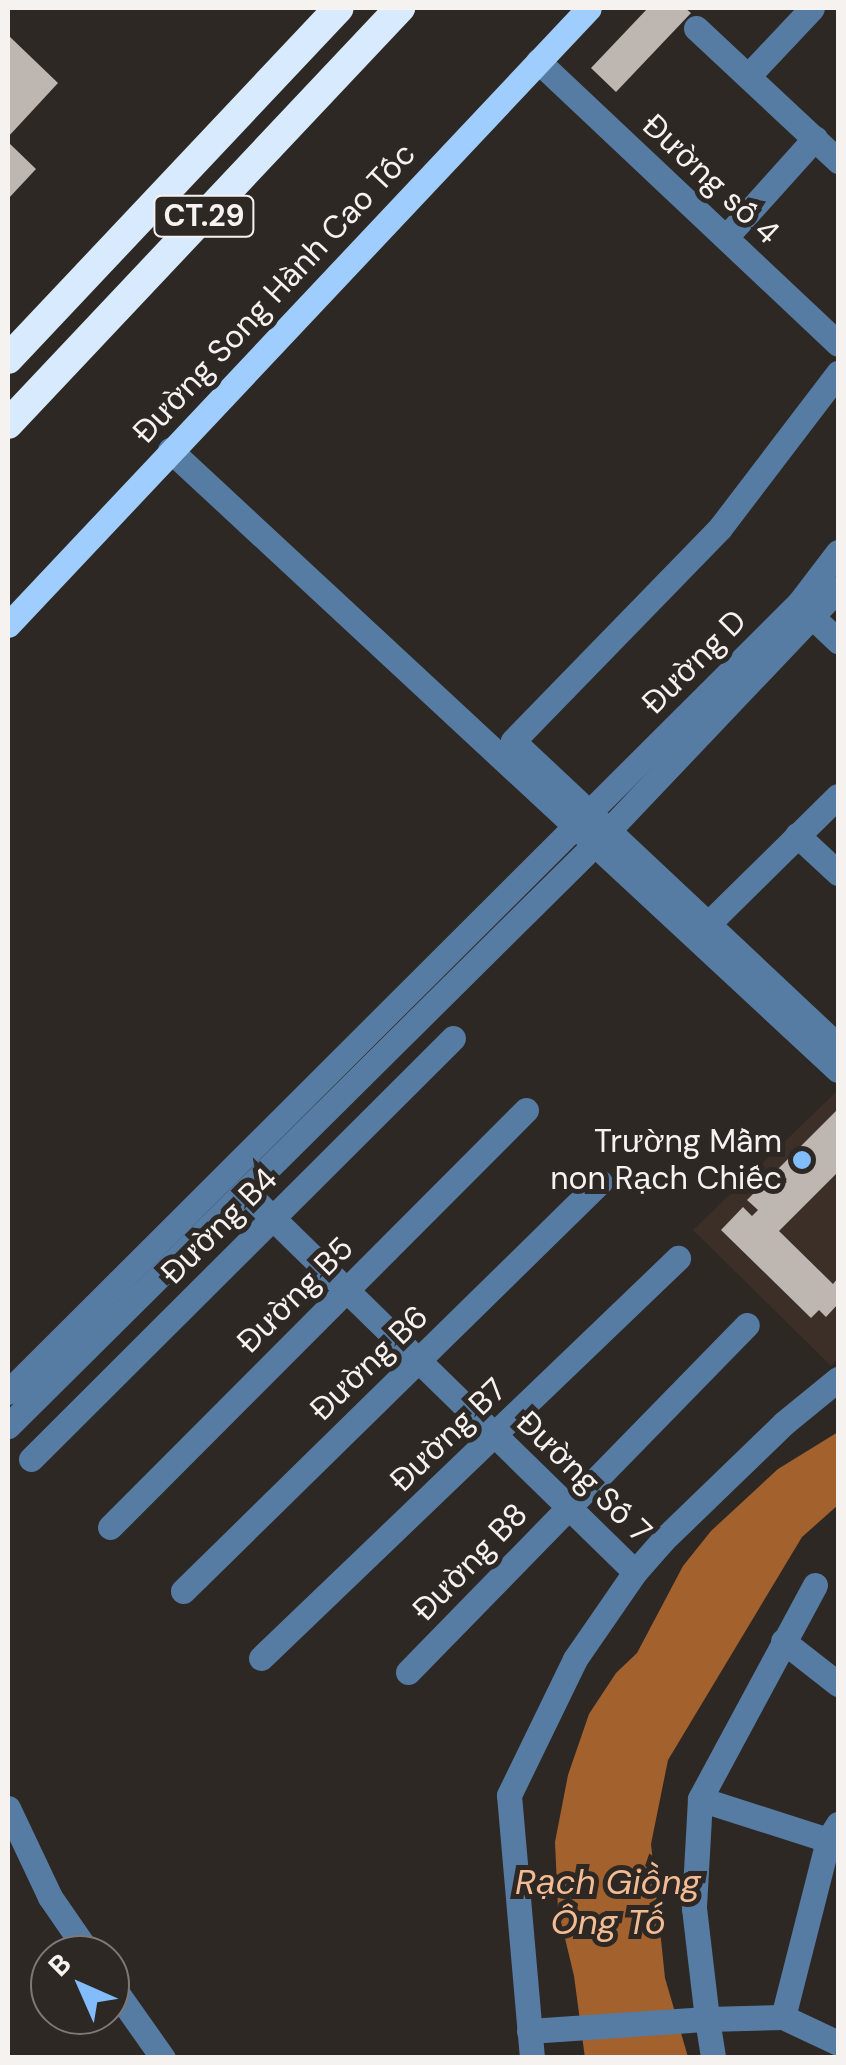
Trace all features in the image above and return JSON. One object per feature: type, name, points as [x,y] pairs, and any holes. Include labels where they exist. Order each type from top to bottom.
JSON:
[{"type":"highway","name":"CT.29","points":[[8,359],[337,8]]},
{"type":"highway","name":"CT.29","points":[[8,424],[400,8]]},
{"type":"main road","name":"Đường Song Hành Cao Tốc","points":[[8,625],[589,8]]},
{"type":"street","points":[[748,76],[812,8]]},
{"type":"street","points":[[696,28],[838,161]]},
{"type":"street","name":"Đường số 4","points":[[538,61],[838,344]]},
{"type":"street","points":[[726,237],[814,138]]},
{"type":"street","points":[[836,1037],[709,923],[592,828],[514,741],[720,528],[838,373]]},
{"type":"street","points":[[170,450],[592,828],[838,1070]]},
{"type":"street","name":"Đường D","points":[[806,610],[838,552]]},
{"type":"street","name":"Đường D","points":[[592,828],[806,610],[838,589]]},
{"type":"street","points":[[806,610],[838,641]]},
{"type":"street","points":[[709,923],[838,796]]},
{"type":"street","points":[[8,1426],[245,1190],[592,828]]},
{"type":"street","points":[[8,1392],[592,828]]},
{"type":"street","points":[[796,835],[838,873]]},
{"type":"street","name":"Đường B4","points":[[31,1460],[453,1038]]},
{"type":"street","name":"Đường B5","points":[[110,1527],[526,1110]]},
{"type":"street","name":"Đường B6","points":[[183,1590],[600,1182]]},
{"type":"street","name":"Đường Số 7","points":[[245,1190],[635,1572]]},
{"type":"street","name":"Đường B7","points":[[261,1658],[678,1258]]},
{"type":"street","name":"Đường B8","points":[[408,1672],[747,1325]]},
{"type":"street","points":[[532,2058],[509,1795],[575,1658],[635,1572],[662,1540],[784,1423],[838,1379]]},
{"type":"street","points":[[713,2058],[694,1908],[700,1799],[815,1585]]},
{"type":"street","points":[[783,1640],[838,1684]]},
{"type":"street","points":[[700,1799],[833,1832],[783,2017]]},
{"type":"street","points":[[8,1808],[50,1898],[76,1935]]},
{"type":"street","points":[[130,2011],[163,2058]]},
{"type":"street","points":[[528,2031],[783,2017],[838,2043]]},
{"type":"shaded area","name":"Trường Mầm non Rạch Chiếc","points":[[838,1090],[838,1359],[831,1366],[693,1230]]},
{"type":"water","name":"Rạch Giồng Ông Tố","points":[[838,1432],[838,1505],[802,1537],[668,1760],[651,1844],[665,1978],[688,2057],[585,2058],[574,1976],[558,1909],[555,1842],[568,1775],[589,1714],[616,1673],[637,1653],[683,1566],[711,1531],[778,1469]]},
{"type":"building","points":[[648,8],[685,8],[691,13],[616,92],[591,68]]},
{"type":"building","points":[[8,35],[58,83],[8,137]]},
{"type":"building","points":[[8,142],[36,169],[8,199]]},
{"type":"building","points":[[838,1109],[838,1172],[779,1231],[833,1284],[838,1278],[838,1304],[826,1317],[819,1310],[811,1318],[721,1230],[743,1207],[752,1216],[758,1210],[747,1200]]},
{"type":"place","name":"Trường Mầm non Rạch Chiếc","points":[[802,1160]]}]
